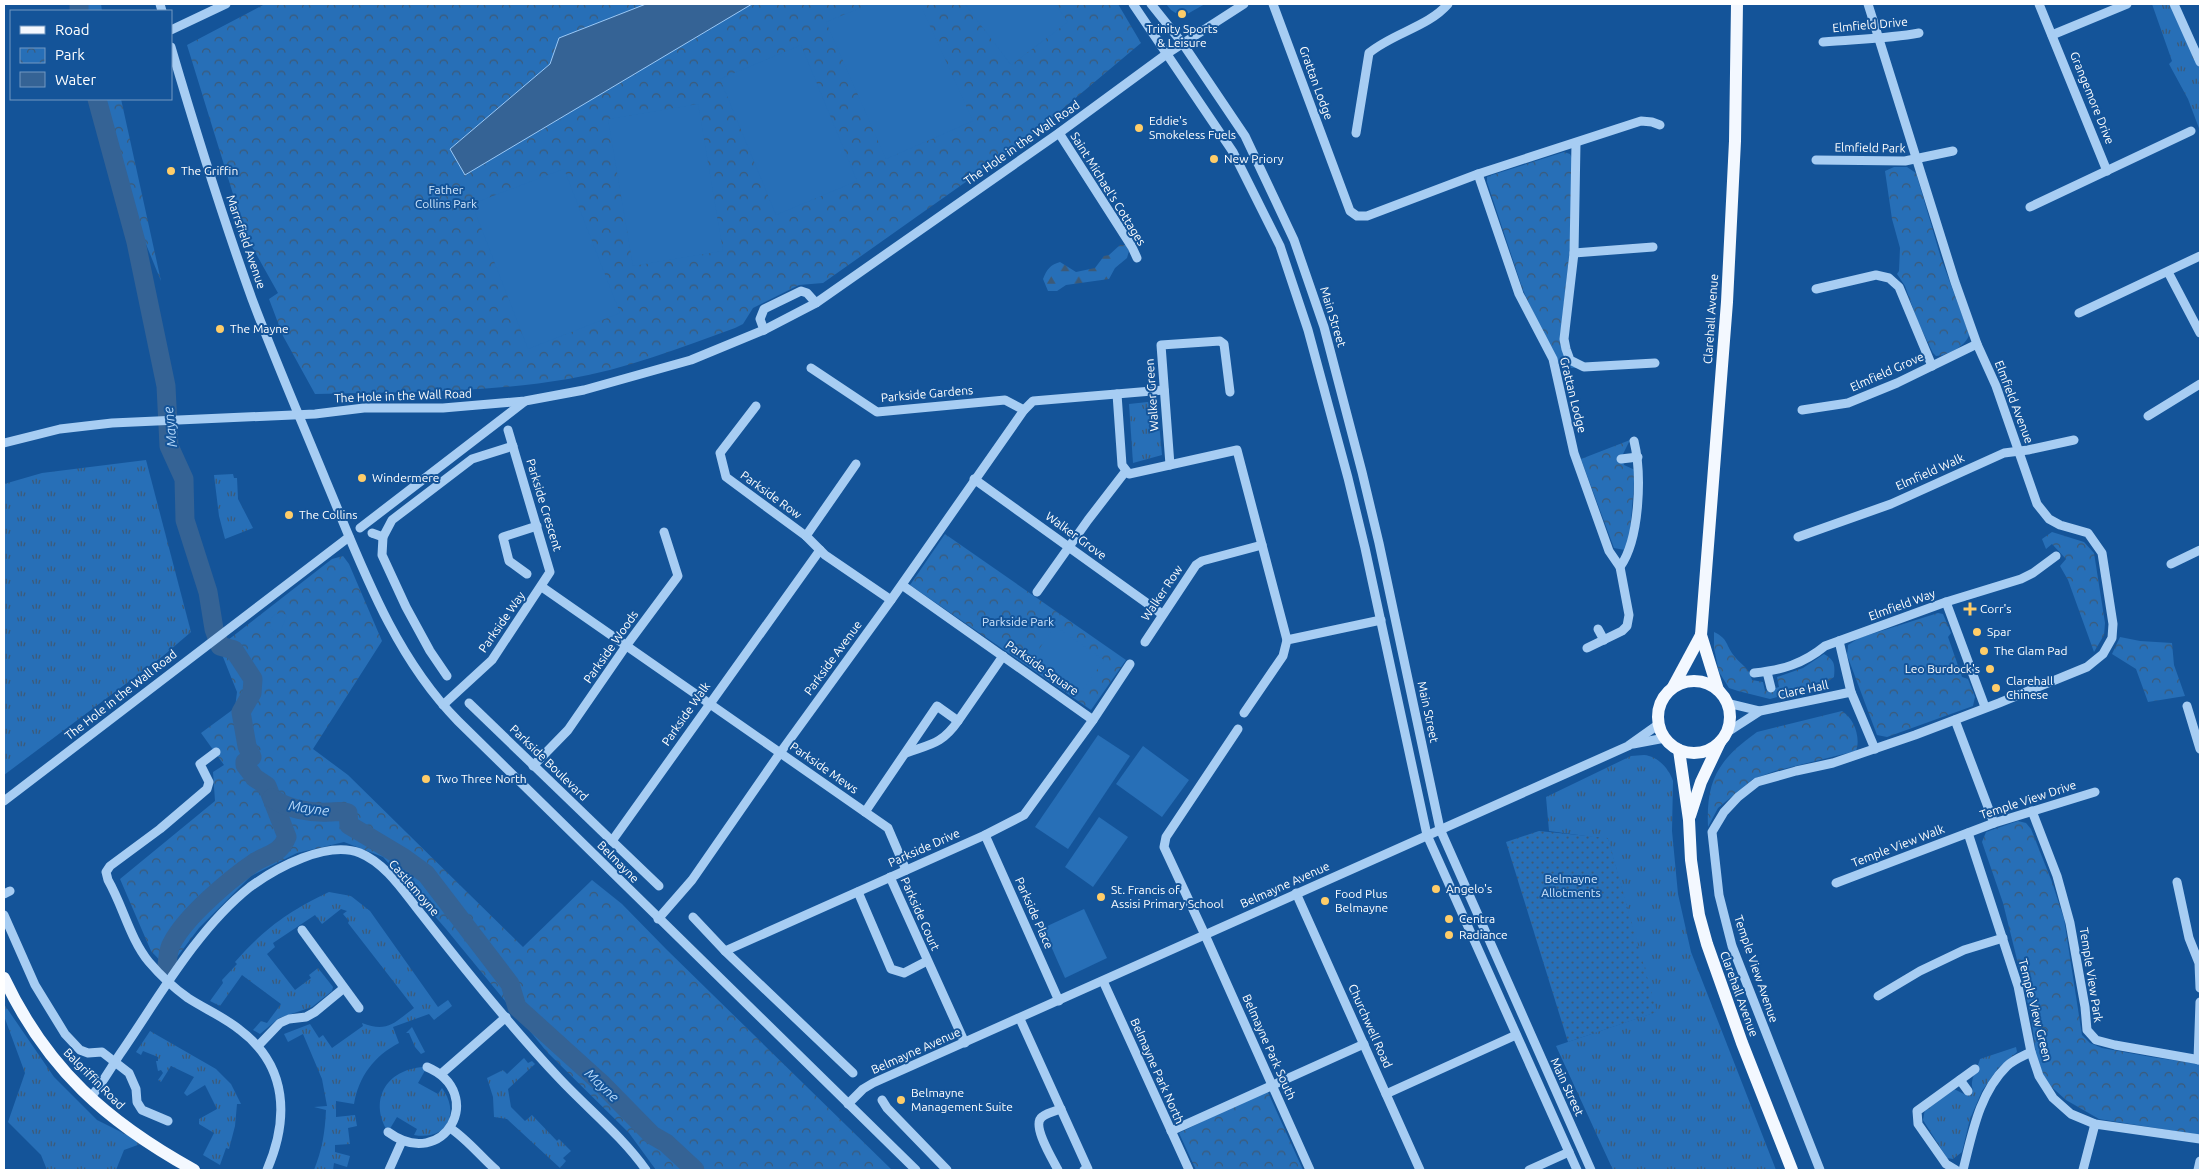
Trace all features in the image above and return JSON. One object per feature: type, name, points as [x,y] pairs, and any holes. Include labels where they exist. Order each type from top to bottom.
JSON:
[{"type":"main road","name":"Clarehall Avenue","points":[[1718,690],[1701,635],[1727,302],[1735,141],[1737,4]]},
{"type":"main road","name":"Clarehall Avenue","points":[[1673,687],[1701,635]]},
{"type":"main road","points":[[1693,681],[1705,682],[1718,690],[1727,703],[1730,718],[1723,738],[1711,749],[1700,752],[1679,750],[1665,738],[1659,724],[1658,712],[1662,701],[1673,687],[1693,681]]},
{"type":"main road","name":"Clarehall Avenue","points":[[1689,820],[1701,782],[1723,738]]},
{"type":"main road","name":"Clarehall Avenue","points":[[1679,750],[1689,820],[1690,860],[1706,944],[1742,1044],[1792,1170]]},
{"type":"main road","name":"Balgriffin Road","points":[[4,978],[14,999],[58,1065],[90,1098],[118,1123],[147,1143],[194,1170]]},
{"type":"street","points":[[172,30],[226,4]]},
{"type":"street","name":"Main Street","points":[[1133,4],[1168,53],[1233,152],[1280,246],[1308,330],[1348,478],[1381,620],[1427,835],[1577,1170]]},
{"type":"street","name":"Main Street","points":[[1151,4],[1183,44],[1246,136],[1294,240],[1324,327],[1380,543],[1440,829],[1590,1170]]},
{"type":"street","name":"The Hole in the Wall Road","points":[[4,443],[60,429],[138,421],[298,414],[364,408],[444,408],[525,401],[584,390],[691,360],[764,330],[816,303],[1059,134],[1168,53],[1244,4]]},
{"type":"street","name":"Grattan Lodge","points":[[1274,4],[1350,211],[1357,216],[1366,216],[1478,174],[1641,121],[1660,125]]},
{"type":"street","points":[[1356,134],[1370,53],[1378,46],[1438,14],[1448,4]]},
{"type":"street","name":"Elmfield Avenue","points":[[1868,4],[1881,39],[1955,282],[1977,344],[1996,386],[2037,504],[2049,520],[2088,533],[2102,553],[2112,624],[2112,638],[2103,654],[2087,667],[1984,708]]},
{"type":"street","name":"Grangemore Drive","points":[[2039,4],[2107,171]]},
{"type":"street","points":[[2052,35],[2127,4]]},
{"type":"street","points":[[2174,4],[2200,62]]},
{"type":"street","name":"Elmfield Drive","points":[[1823,42],[1863,38],[1881,39],[1919,33]]},
{"type":"street","name":"Marrsfield Avenue","points":[[172,50],[199,141],[241,267],[298,414],[349,537]]},
{"type":"street","points":[[2030,207],[2191,131]]},
{"type":"street","name":"Saint Michael's Cottages","points":[[1059,134],[1132,246],[1137,258]]},
{"type":"street","name":"Grattan Lodge","points":[[1576,143],[1574,253],[1564,339],[1566,349],[1570,360],[1584,367],[1656,363]]},
{"type":"street","name":"Elmfield Park","points":[[1816,160],[1918,160],[1953,151]]},
{"type":"street","name":"Grattan Lodge","points":[[1478,174],[1519,294],[1552,359],[1574,453],[1609,551],[1620,567],[1629,616],[1627,626],[1622,631],[1587,648]]},
{"type":"street","points":[[1280,246],[1294,240]]},
{"type":"street","points":[[1574,253],[1653,247]]},
{"type":"street","points":[[2079,313],[2200,256]]},
{"type":"street","points":[[2168,272],[2200,334]]},
{"type":"street","points":[[1816,289],[1876,275],[1889,278],[1899,287],[1932,366]]},
{"type":"street","points":[[764,330],[760,319],[764,309],[801,291],[807,293],[816,303]]},
{"type":"street","name":"Walker Green","points":[[1170,465],[1161,345],[1220,341],[1226,346],[1230,392]]},
{"type":"street","name":"Elmfield Grove","points":[[1802,410],[1848,403],[1897,384],[1977,344]]},
{"type":"street","name":"Parkside Gardens","points":[[811,368],[877,412],[1005,400],[1024,410]]},
{"type":"street","points":[[2148,416],[2200,384]]},
{"type":"street","points":[[1024,410],[1033,402],[1164,390]]},
{"type":"street","points":[[1117,394],[1122,465],[1125,472]]},
{"type":"street","points":[[360,528],[525,401]]},
{"type":"street","name":"Parkside Row","points":[[756,406],[720,453],[726,477],[806,536],[820,550]]},
{"type":"street","name":"Parkside Avenue","points":[[658,919],[692,880],[1024,410]]},
{"type":"street","name":"Parkside Crescent","points":[[508,430],[550,572],[540,590]]},
{"type":"street","name":"Elmfield Walk","points":[[1798,537],[1891,504],[2004,453],[2074,440]]},
{"type":"street","points":[[1620,567],[1626,559],[1633,536],[1640,474],[1634,441]]},
{"type":"street","points":[[447,676],[430,651],[406,607],[382,554],[383,537],[392,520],[472,458],[513,446]]},
{"type":"street","points":[[1125,472],[1132,474],[1236,450],[1287,640],[1283,656],[1244,713]]},
{"type":"street","points":[[1621,459],[1638,457]]},
{"type":"street","points":[[806,536],[856,464]]},
{"type":"street","points":[[1037,592],[1125,472]]},
{"type":"street","name":"Walker Grove","points":[[974,479],[1162,614]]},
{"type":"street","points":[[527,574],[509,561],[503,537],[537,526]]},
{"type":"street","name":"Parkside Woods","points":[[533,766],[568,730],[626,646],[678,576],[664,532]]},
{"type":"street","points":[[372,533],[383,537]]},
{"type":"street","name":"The Hole in the Wall Road","points":[[4,801],[349,537]]},
{"type":"street","name":"Belmayne","points":[[349,537],[387,619],[412,663],[443,705],[658,919],[916,1170]]},
{"type":"street","name":"Walker Row","points":[[1145,642],[1162,614],[1196,566],[1202,561],[1262,545]]},
{"type":"street","points":[[820,550],[891,600]]},
{"type":"street","name":"Parkside Walk","points":[[612,841],[708,703],[820,550]]},
{"type":"street","points":[[2171,564],[2200,550]]},
{"type":"street","name":"Elmfield Way","points":[[1754,673],[1767,672],[1808,659],[1825,646],[1946,602],[2021,579],[2033,573],[2056,556]]},
{"type":"street","name":"Parkside Square","points":[[902,585],[1093,720]]},
{"type":"street","points":[[540,590],[626,646],[708,703]]},
{"type":"street","name":"Parkside Way","points":[[443,705],[492,660],[540,590]]},
{"type":"street","points":[[1946,602],[1984,708]]},
{"type":"street","points":[[1287,640],[1381,620]]},
{"type":"street","points":[[1598,629],[1604,640]]},
{"type":"street","points":[[1839,641],[1851,692],[1875,749]]},
{"type":"street","points":[[906,753],[948,736],[1003,656]]},
{"type":"street","name":"Parkside Drive","points":[[725,951],[985,835],[1024,815],[1093,720],[1130,664]]},
{"type":"street","points":[[1767,672],[1771,688]]},
{"type":"street","name":"Clare Hall","points":[[1723,738],[1760,711],[1851,692]]},
{"type":"street","name":"Parkside Boulevard","points":[[469,703],[612,841]]},
{"type":"street","name":"Parkside Mews","points":[[708,703],[888,828],[906,870]]},
{"type":"street","name":"Clare Hall","points":[[1727,703],[1760,711]]},
{"type":"street","points":[[865,812],[937,706],[958,721]]},
{"type":"street","points":[[2188,706],[2200,749]]},
{"type":"street","name":"Temple View Avenue","points":[[1820,1170],[1732,946],[1719,894],[1712,832],[1724,812],[1738,797],[1757,782],[1833,763],[1984,708]]},
{"type":"street","points":[[1955,720],[1994,823]]},
{"type":"street","name":"Belmayne Avenue","points":[[848,1104],[863,1089],[873,1083],[1103,982],[1296,893],[1628,746],[1659,724]]},
{"type":"street","name":"Belmayne Park South","points":[[1238,729],[1166,837],[1164,847],[1205,934],[1310,1170]]},
{"type":"street","name":"Belmayne Avenue","points":[[1628,746],[1665,738]]},
{"type":"street","points":[[216,752],[200,764],[209,782],[207,789],[160,829],[110,866],[106,872],[136,940],[148,961],[169,983],[187,997],[240,1029],[258,1046],[270,1066],[278,1084],[281,1100],[281,1123],[277,1147],[267,1170]]},
{"type":"street","name":"Temple View Drive","points":[[1968,833],[1994,823],[2095,792]]},
{"type":"street","name":"Temple View Park","points":[[2032,811],[2057,876],[2070,923],[2085,1007],[2087,1030],[2096,1040],[2199,1060]]},
{"type":"street","name":"Temple View Walk","points":[[1836,883],[1968,833]]},
{"type":"street","name":"Temple View Green","points":[[1968,833],[2018,986],[2030,1052],[2039,1076],[2053,1098],[2071,1114],[2094,1124],[2200,1139]]},
{"type":"street","name":"Parkside Place","points":[[985,835],[1059,1001]]},
{"type":"street","points":[[612,841],[659,886]]},
{"type":"street","name":"Castlemoyne","points":[[90,1098],[169,983],[209,929],[250,887],[271,874],[309,856],[332,851],[351,851],[373,860],[390,876],[473,980],[559,1078],[618,1137],[646,1170]]},
{"type":"street","name":"Parkside Court","points":[[890,877],[965,1043]]},
{"type":"street","points":[[2177,882],[2189,938],[2198,963],[2200,988]]},
{"type":"street","name":"Parkside Court","points":[[858,892],[891,969],[904,973],[928,961]]},
{"type":"street","name":"Churchwell Road","points":[[1296,893],[1420,1170]]},
{"type":"street","points":[[4,915],[35,985],[65,1034],[80,1050],[88,1053],[102,1052],[129,1073],[136,1089],[136,1102],[142,1110],[168,1121]]},
{"type":"street","points":[[692,917],[853,1073]]},
{"type":"street","points":[[302,930],[359,1008]]},
{"type":"street","points":[[1878,996],[1920,971],[1964,950],[2003,938]]},
{"type":"street","name":"Belmayne Park North","points":[[1103,982],[1189,1170]]},
{"type":"street","points":[[258,1046],[280,1023],[289,1019],[306,1017],[344,988]]},
{"type":"street","points":[[2199,1060],[2200,1002]]},
{"type":"street","points":[[441,1074],[506,1017]]},
{"type":"street","points":[[1020,1019],[1088,1169],[1084,1170]]},
{"type":"street","points":[[1386,1094],[1516,1035]]},
{"type":"street","points":[[1171,1131],[1364,1044]]},
{"type":"street","points":[[1963,1170],[1980,1108],[1997,1079],[2008,1065],[2030,1052]]},
{"type":"street","points":[[388,1132],[402,1141],[422,1144],[434,1142],[450,1128],[456,1112],[457,1099],[452,1087],[441,1074],[426,1067]]},
{"type":"street","points":[[1956,1170],[1946,1164],[1918,1124],[1917,1111],[1975,1068]]},
{"type":"street","points":[[1960,1080],[1968,1091]]},
{"type":"street","points":[[882,1100],[887,1108],[947,1170]]},
{"type":"street","points":[[1058,1170],[1039,1130],[1039,1122],[1042,1117],[1061,1109]]},
{"type":"street","points":[[2083,1170],[2094,1124]]},
{"type":"street","points":[[450,1128],[458,1133],[477,1154],[496,1170]]},
{"type":"street","points":[[389,1170],[402,1141]]},
{"type":"street","points":[[1528,1170],[1569,1152]]},
{"type":"street","points":[[2198,1170],[2200,1161]]},
{"type":"green space","points":[[76,4],[101,4],[102,10],[78,10]]},
{"type":"green space","name":"Father Collins Park","points":[[265,4],[1118,4],[1141,43],[1028,138],[823,283],[799,285],[753,308],[743,324],[735,328],[611,370],[537,384],[410,392],[315,394],[283,336],[269,299],[278,293],[246,236],[187,45]]},
{"type":"green space","points":[[870,4],[920,4],[973,121],[886,159],[826,22]]},
{"type":"green space","points":[[965,4],[1055,4],[1068,22],[1011,65]]},
{"type":"green space","name":"Trinity Sports & Leisure","points":[[1166,4],[1205,4],[1182,17],[1171,10]]},
{"type":"green space","points":[[2152,4],[2169,4],[2185,29],[2200,62],[2200,131],[2188,99],[2169,64],[2172,61]]},
{"type":"green space","points":[[801,45],[857,181],[776,215],[720,79]]},
{"type":"green space","points":[[102,100],[121,100],[161,281],[141,232]]},
{"type":"green space","points":[[698,104],[723,251],[633,266],[608,119]]},
{"type":"green space","points":[[1564,152],[1570,154],[1573,160],[1570,247],[1560,338],[1578,368],[1563,368],[1555,359],[1523,290],[1487,182],[1487,177],[1492,175]]},
{"type":"green space","points":[[1894,167],[1907,167],[1916,173],[1941,258],[1969,334],[1961,346],[1941,356],[1936,356],[1933,353],[1918,322],[1905,286],[1897,274],[1899,271],[1900,248],[1892,219],[1885,171]]},
{"type":"green space","points":[[564,169],[620,313],[528,349],[472,204]]},
{"type":"green space","points":[[1120,245],[1126,245],[1129,251],[1127,258],[1115,268],[1109,279],[1066,285],[1057,291],[1048,291],[1043,279],[1051,266],[1060,262],[1076,272],[1095,268],[1104,256],[1109,255]]},
{"type":"green space","points":[[1157,401],[1162,455],[1133,463],[1129,404]]},
{"type":"green space","points":[[1630,440],[1622,456],[1624,465],[1635,470],[1630,532],[1625,550],[1614,548],[1581,459]]},
{"type":"green space","points":[[146,460],[191,632],[163,656],[4,775],[4,484],[42,473]]},
{"type":"green space","points":[[233,474],[234,478],[237,478],[238,499],[253,528],[225,539],[219,516],[214,475]]},
{"type":"green space","points":[[2052,532],[2084,542],[2094,553],[2105,623],[2104,635],[2094,652],[2068,580],[2060,566],[2066,559],[2052,544],[2046,549],[2042,539]]},
{"type":"green space","name":"Parkside Park","points":[[945,534],[1126,660],[1091,710],[910,585]]},
{"type":"green space","points":[[343,556],[349,564],[382,641],[313,749],[348,775],[523,947],[592,880],[622,904],[892,1170],[656,1170],[629,1133],[547,1052],[446,929],[383,857],[344,842],[297,853],[251,876],[199,928],[168,969],[151,951],[120,879],[215,801],[213,772],[224,765],[201,733],[235,708],[237,692],[219,647],[332,559]]},
{"type":"green space","points":[[281,613],[287,615],[279,635],[270,628],[270,625],[274,616]]},
{"type":"green space","points":[[1938,613],[1943,614],[1951,633],[1948,637],[1962,677],[1968,679],[1975,697],[1973,706],[1887,737],[1877,735],[1847,655],[1848,645],[1859,638]]},
{"type":"green space","points":[[1055,626],[1104,660],[1081,692],[1033,658]]},
{"type":"green space","points":[[1714,632],[1725,640],[1735,657],[1749,672],[1752,680],[1763,682],[1765,691],[1779,687],[1777,677],[1803,668],[1824,654],[1834,663],[1834,677],[1823,685],[1770,699],[1729,688],[1719,672],[1714,648]]},
{"type":"green space","points":[[2120,637],[2140,641],[2172,643],[2174,665],[2185,696],[2148,702],[2136,669],[2112,654]]},
{"type":"green space","points":[[1842,711],[1850,718],[1857,734],[1856,751],[1775,771],[1753,779],[1718,808],[1708,827],[1709,796],[1717,772],[1744,742],[1757,732]]},
{"type":"green space","points":[[1098,735],[1130,756],[1068,849],[1035,827]]},
{"type":"green space","points":[[1143,746],[1189,780],[1162,817],[1116,784]]},
{"type":"green space","points":[[1644,755],[1658,760],[1669,772],[1673,781],[1672,831],[1678,894],[1691,952],[1776,1170],[1613,1170],[1556,1046],[1656,1012],[1608,839],[1549,831],[1546,797],[1631,756]]},
{"type":"green space","points":[[1099,817],[1128,837],[1093,887],[1065,867]]},
{"type":"green space","points":[[2018,821],[2026,823],[2031,829],[2064,919],[2082,1035],[2090,1043],[2102,1048],[2200,1064],[2200,1135],[2099,1119],[2066,1100],[2046,1082],[2036,1055],[2031,1016],[2003,903],[1982,842],[1986,832]]},
{"type":"green space","name":"Belmayne Allotments","points":[[1539,831],[1608,838],[1657,1012],[1568,1042],[1506,842]]},
{"type":"green space","points":[[329,892],[351,896],[370,911],[438,1007],[448,1000],[452,1006],[434,1020],[429,1014],[393,1027],[399,1043],[382,1054],[369,1068],[360,1084],[354,1104],[336,1101],[336,1117],[355,1115],[357,1126],[348,1128],[350,1144],[335,1145],[335,1152],[350,1156],[347,1167],[334,1163],[333,1170],[314,1170],[323,1141],[326,1110],[314,1107],[327,1106],[322,1079],[303,1034],[288,1042],[284,1034],[310,1024],[319,1038],[323,1035],[332,1048],[363,1026],[362,1023],[384,1027],[395,1022],[414,1008],[348,923],[349,921],[343,914],[347,911],[341,909],[322,924],[315,915],[273,943],[275,947],[267,954],[295,990],[311,978],[309,975],[318,968],[333,987],[332,991],[312,1007],[279,1018],[260,1034],[253,1030],[261,1021],[267,1023],[281,1004],[242,975],[220,1006],[210,1001],[223,983],[222,980],[237,964],[235,962],[257,939],[278,921]]},
{"type":"green space","points":[[1084,909],[1107,958],[1065,978],[1043,928]]},
{"type":"green space","points":[[4,1004],[54,1077],[97,1120],[143,1143],[124,1150],[116,1170],[47,1170],[41,1155],[8,1122],[25,1073],[4,1016]]},
{"type":"green space","points":[[412,1027],[425,1052],[421,1054],[415,1047],[409,1033],[406,1033]]},
{"type":"green space","points":[[150,1031],[216,1069],[231,1084],[241,1104],[237,1104],[235,1126],[229,1149],[226,1148],[220,1165],[203,1155],[214,1133],[199,1124],[199,1119],[217,1109],[205,1085],[187,1096],[184,1093],[194,1077],[171,1066],[161,1082],[158,1080],[163,1073],[161,1070],[158,1071],[156,1061],[158,1061],[158,1057],[143,1051],[141,1055],[136,1052]]},
{"type":"green space","points":[[2016,1047],[2017,1052],[1998,1068],[1982,1091],[1970,1119],[1962,1152],[1953,1159],[1947,1158],[1923,1120],[1925,1109],[1954,1089],[1966,1095],[1973,1090],[1973,1079],[1980,1059]]},
{"type":"green space","points":[[524,1058],[528,1063],[532,1061],[535,1064],[508,1089],[511,1107],[525,1121],[532,1115],[557,1141],[559,1139],[571,1151],[563,1158],[566,1161],[560,1168],[507,1119],[494,1117],[493,1097],[487,1078],[503,1070],[507,1074]]},
{"type":"green space","points":[[427,1067],[418,1083],[438,1094],[442,1088],[448,1098],[450,1107],[450,1116],[447,1124],[435,1134],[425,1136],[414,1135],[417,1129],[397,1117],[388,1132],[382,1119],[380,1108],[381,1096],[385,1087],[402,1072],[414,1068]]},
{"type":"green space","points":[[1267,1090],[1303,1170],[1196,1170],[1179,1133]]},
{"type":"water","points":[[646,4],[752,4],[465,175],[450,149],[550,64],[559,38]]},
{"type":"waterway","name":"Mayne","points":[[79,4],[79,10]]},
{"type":"waterway","name":"Mayne","points":[[97,100],[136,242],[166,386],[169,446],[184,479],[185,520],[208,592],[214,629],[220,646],[234,650],[253,679],[252,693],[241,712],[247,746],[252,757],[245,762],[245,765],[255,778],[267,786],[287,837],[278,850],[245,869],[221,888],[187,921],[172,943],[167,965]]},
{"type":"waterway","name":"Mayne","points":[[272,798],[299,810],[314,812],[341,811],[348,813],[349,825],[404,858],[426,874],[510,984],[517,1007],[601,1083],[652,1135],[666,1143],[695,1170]]},
{"type":"place","name":"Trinity Sports & Leisure","points":[[1182,14]]},
{"type":"place","name":"Eddie's Smokeless Fuels","points":[[1139,128]]},
{"type":"place","name":"New Priory","points":[[1214,159]]},
{"type":"place","name":"The Griffin","points":[[171,171]]},
{"type":"place","name":"The Mayne","points":[[220,329]]},
{"type":"place","name":"Windermere","points":[[362,478]]},
{"type":"place","name":"The Collins","points":[[289,515]]},
{"type":"place","name":"Corr's","points":[[1970,609]]},
{"type":"place","name":"Spar","points":[[1977,632]]},
{"type":"place","name":"The Glam Pad","points":[[1984,651]]},
{"type":"place","name":"Leo Burdock's","points":[[1990,669]]},
{"type":"place","name":"Clarehall Chinese","points":[[1996,688]]},
{"type":"place","name":"Two Three North","points":[[426,779]]},
{"type":"place","name":"Angelo's","points":[[1436,889]]},
{"type":"place","name":"St. Francis of Assisi Primary School","points":[[1101,897]]},
{"type":"place","name":"Food Plus Belmayne","points":[[1325,901]]},
{"type":"place","name":"Centra","points":[[1449,919]]},
{"type":"place","name":"Radiance","points":[[1449,935]]},
{"type":"place","name":"Belmayne Management Suite","points":[[901,1100]]}]
